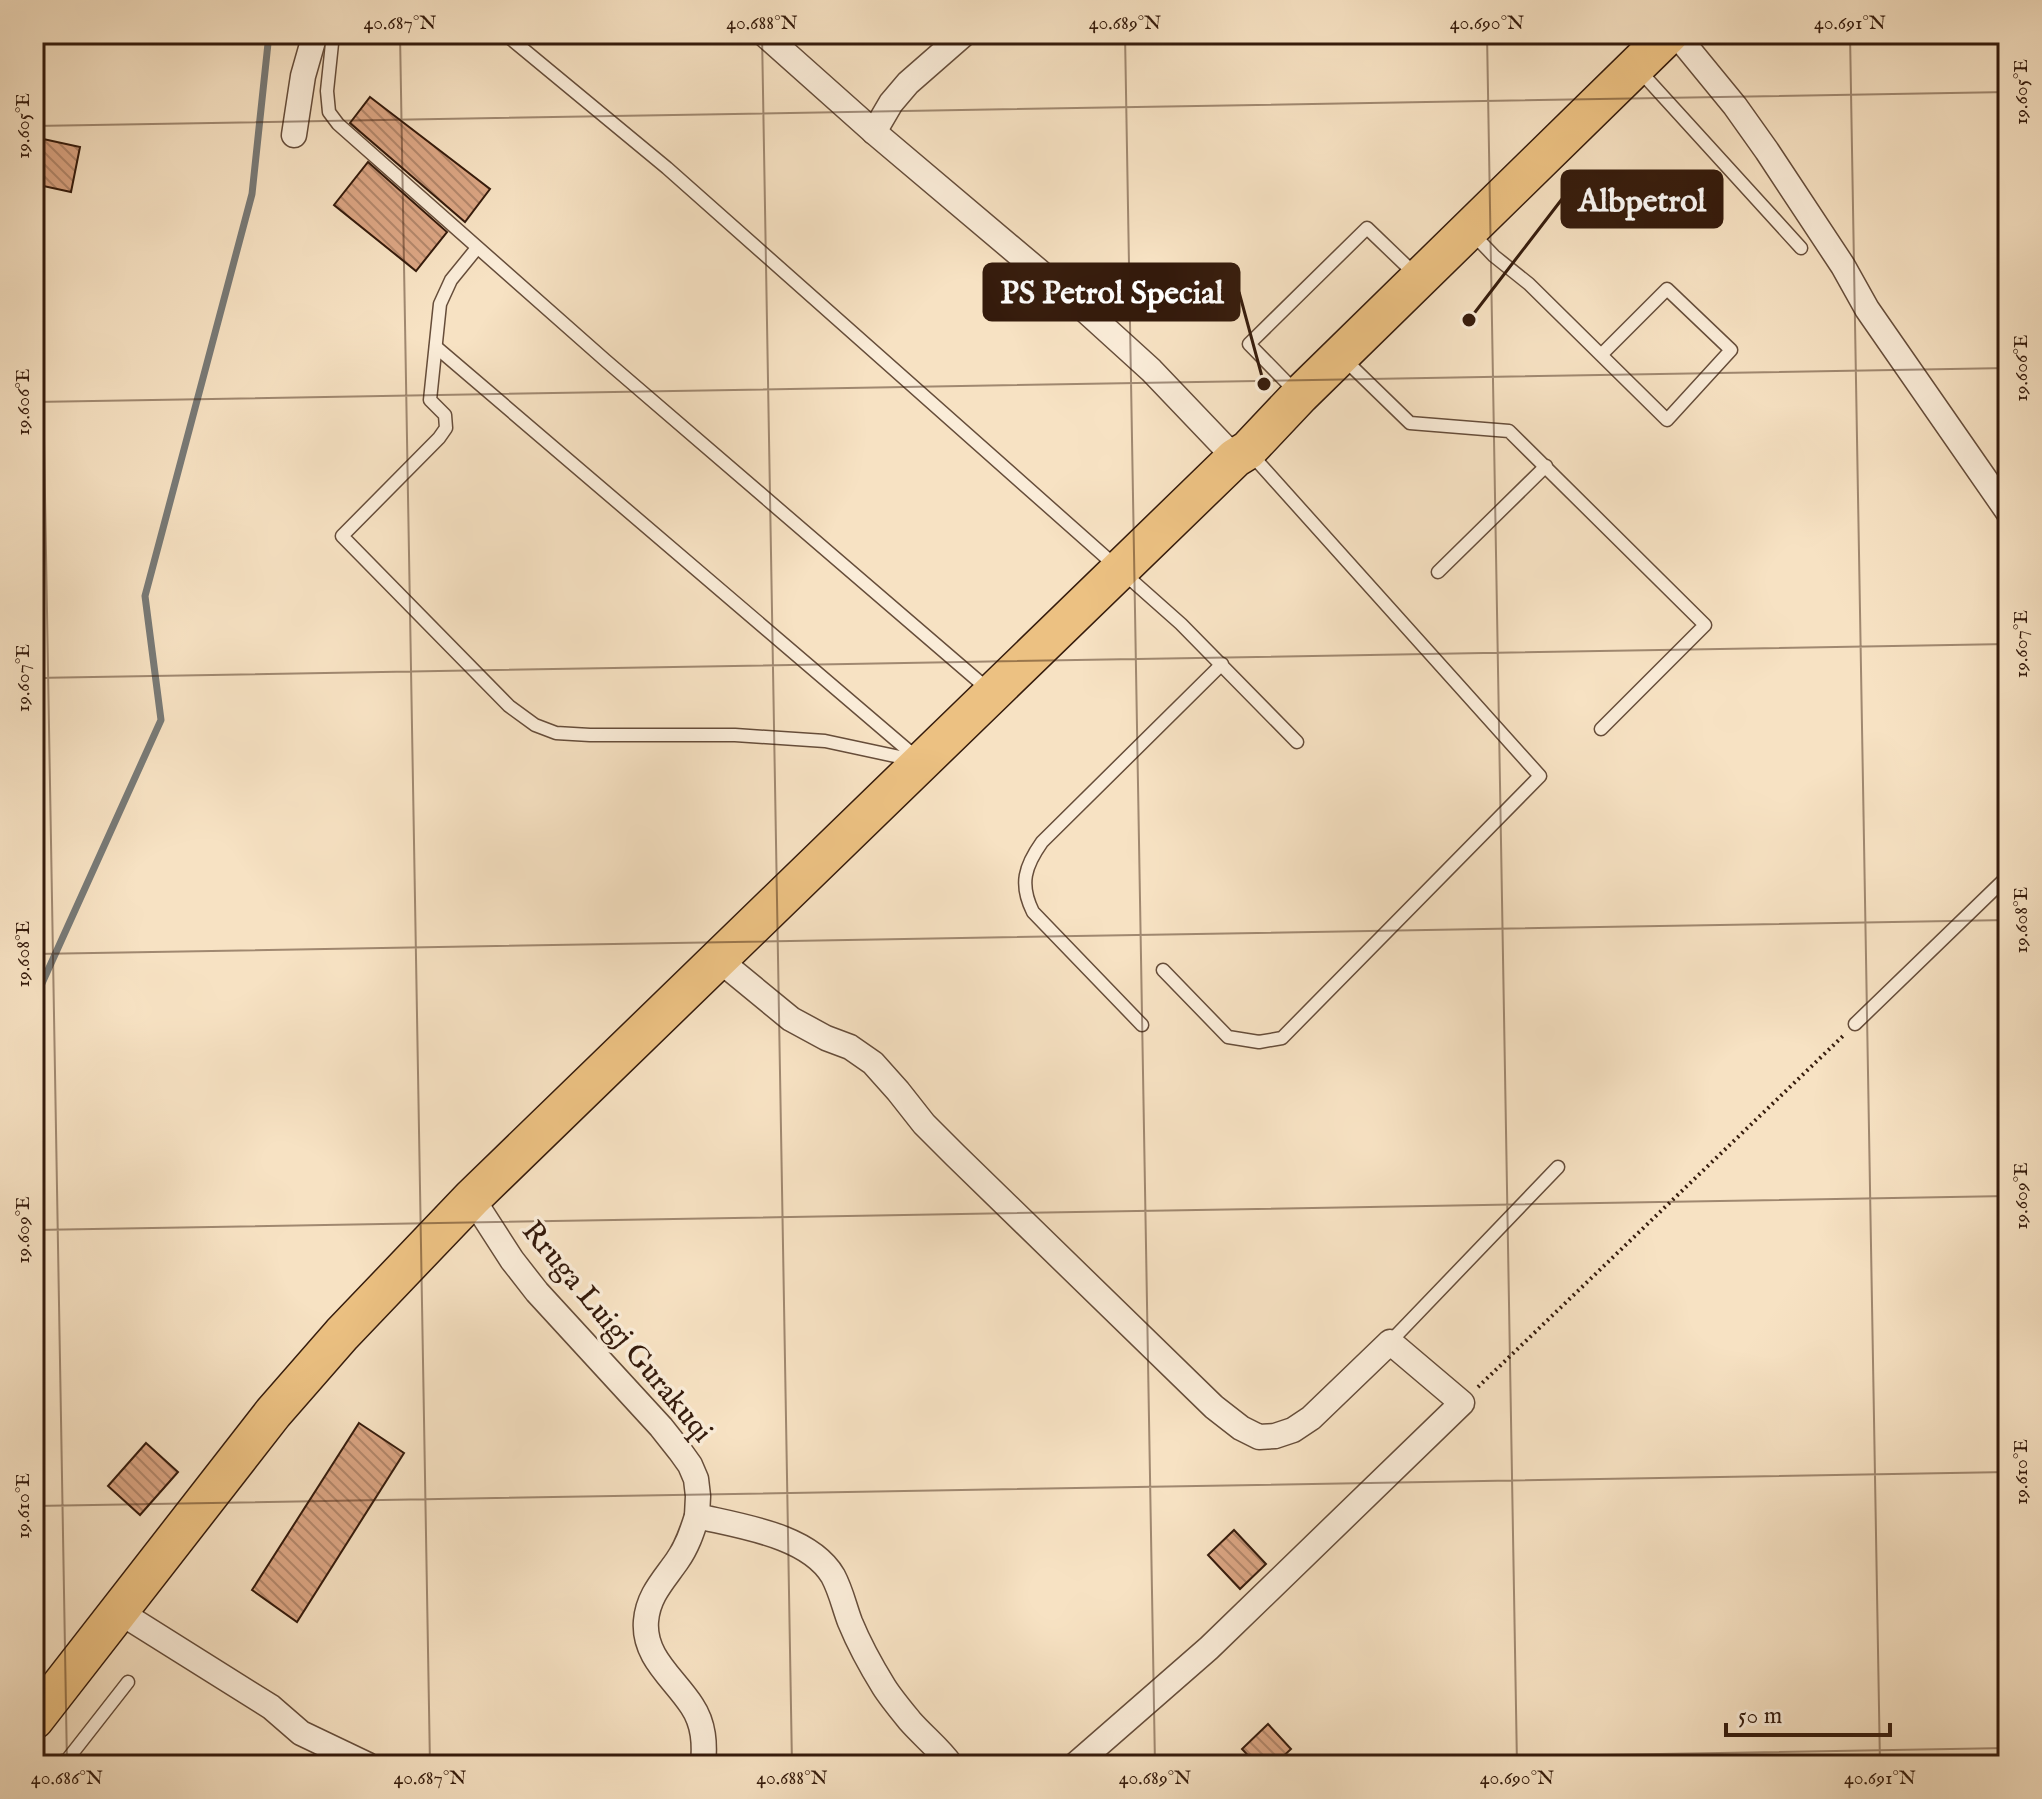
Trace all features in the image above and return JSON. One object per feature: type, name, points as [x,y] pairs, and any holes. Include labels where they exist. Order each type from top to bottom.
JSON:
[{"type":"main road","points":[[34,1720],[273,1413],[352,1324],[472,1198],[1242,454],[1669,34]]},
{"type":"street","points":[[294,135],[303,76],[315,34]]},
{"type":"street","points":[[764,34],[874,132],[1086,311],[1242,454]]},
{"type":"street","points":[[874,132],[891,103],[908,83],[964,34]]},
{"type":"street","points":[[1669,34],[1735,106],[1767,151],[1843,266],[1867,309],[2008,512]]},
{"type":"street","points":[[718,959],[791,1019],[850,1047],[873,1063],[924,1124],[955,1155],[1214,1407],[1241,1428],[1259,1437],[1293,1430],[1311,1418],[1390,1342],[1462,1403],[1209,1648],[1075,1765]]},
{"type":"street","name":"Rruga Luigj Gurakuqi","points":[[472,1198],[537,1292],[661,1427],[690,1465],[696,1479],[697,1516]]},
{"type":"street","points":[[703,1765],[705,1746],[701,1726],[692,1706],[658,1665],[645,1625],[648,1605],[690,1538],[697,1516],[793,1543],[817,1558],[842,1594],[849,1620],[884,1687],[909,1720],[951,1765]]},
{"type":"street","points":[[118,1611],[271,1707],[301,1733],[368,1765]]},
{"type":"lane","points":[[333,34],[327,91],[329,112],[338,124],[617,371],[993,693]]},
{"type":"lane","points":[[505,34],[678,178],[1181,624],[1297,742]]},
{"type":"lane","points":[[1636,66],[1801,248]]},
{"type":"lane","points":[[1300,395],[1249,344],[1367,228],[1419,278]]},
{"type":"lane","points":[[1469,229],[1667,420],[1731,350],[1667,289],[1601,355]]},
{"type":"lane","points":[[477,248],[451,280],[440,304],[430,400],[445,415],[446,428],[342,536],[509,706],[535,725],[556,733],[590,735],[735,735],[825,741],[921,762]]},
{"type":"lane","points":[[436,347],[921,762]]},
{"type":"lane","points":[[1340,355],[1410,423],[1509,431],[1705,625],[1601,729]]},
{"type":"lane","points":[[1163,970],[1228,1037],[1259,1042],[1282,1038],[1540,776],[1242,454]]},
{"type":"lane","points":[[1438,572],[1546,466]]},
{"type":"lane","points":[[1142,1025],[1033,912],[1025,897],[1025,878],[1031,858],[1042,842],[1222,664]]},
{"type":"lane","points":[[1855,1024],[2008,876]]},
{"type":"lane","points":[[1390,1342],[1558,1167]]},
{"type":"lane","points":[[34,1763],[42,1765],[67,1760],[128,1682]]},
{"type":"path","points":[[1462,1403],[1855,1024]]},
{"type":"building","points":[[370,97],[490,189],[465,222],[350,123]]},
{"type":"building","points":[[34,137],[80,147],[71,192],[34,184]]},
{"type":"building","points":[[368,162],[447,232],[416,271],[334,205]]},
{"type":"building","points":[[359,1423],[404,1453],[297,1622],[252,1590]]},
{"type":"building","points":[[146,1443],[178,1472],[140,1515],[108,1486]]},
{"type":"building","points":[[1234,1530],[1266,1564],[1240,1589],[1208,1555]]},
{"type":"building","points":[[1268,1724],[1291,1749],[1274,1765],[1257,1765],[1242,1749]]},
{"type":"waterway","points":[[34,1001],[161,720],[145,596],[252,194],[269,34]]},
{"type":"place","name":"Albpetrol","points":[[1469,320]]},
{"type":"place","name":"PS Petrol Special","points":[[1264,384]]}]
